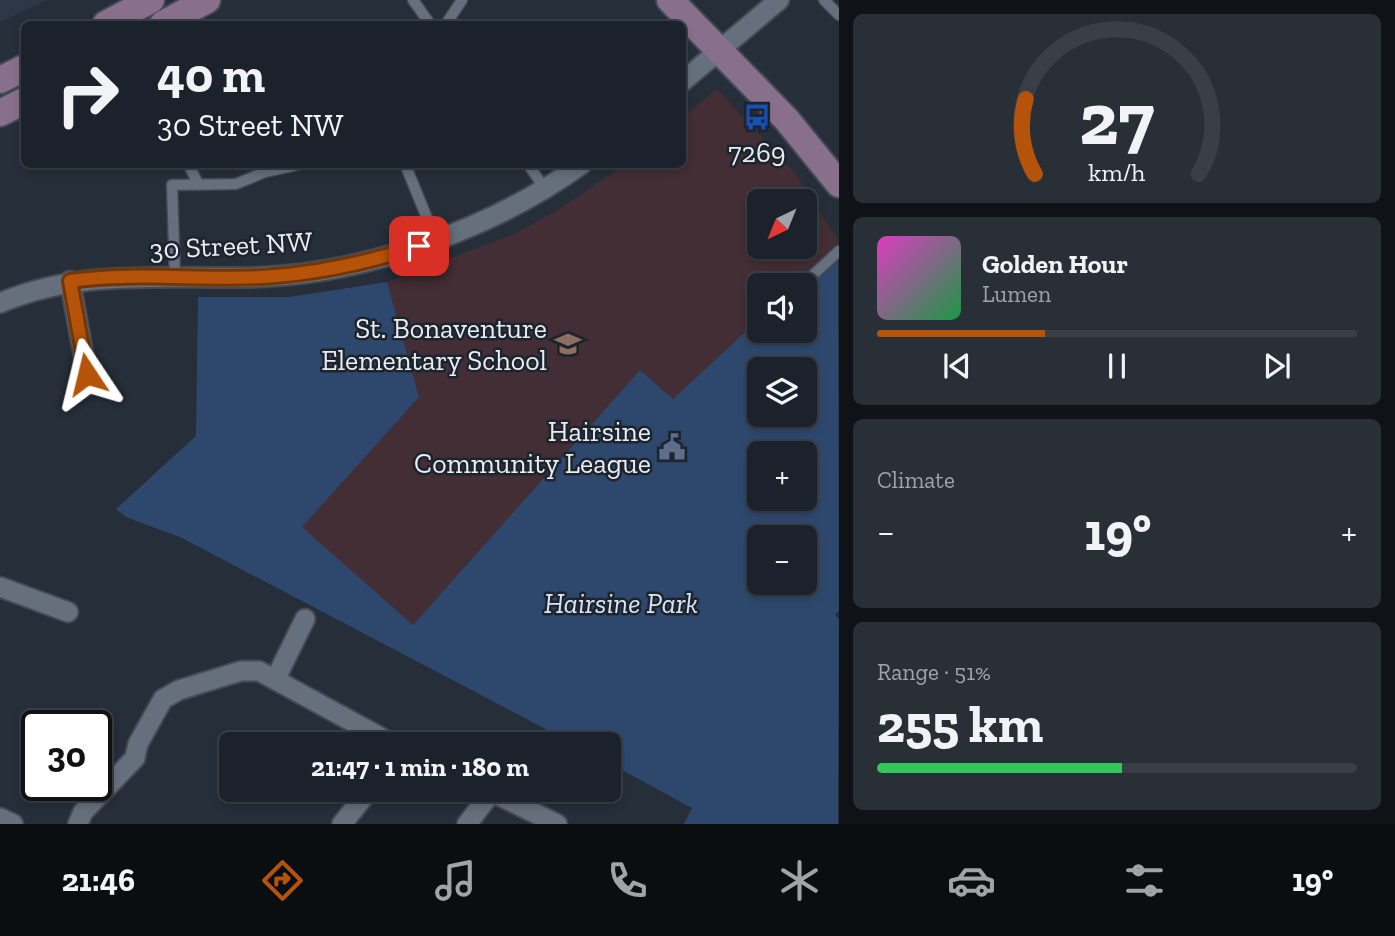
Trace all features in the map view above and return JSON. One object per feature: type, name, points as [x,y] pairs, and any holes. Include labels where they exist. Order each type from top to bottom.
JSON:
[{"type":"street","points":[[112,21],[151,0]]},
{"type":"street","points":[[168,21],[207,0]]},
{"type":"street","points":[[670,0],[787,120],[838,184]]},
{"type":"street","points":[[686,79],[779,0]]},
{"type":"street","points":[[0,80],[21,70]]},
{"type":"street","points":[[0,113],[21,102]]},
{"type":"street","name":"30 Street NW","points":[[0,303],[70,281],[107,277],[265,277],[368,260],[436,240],[545,189],[576,168]]},
{"type":"street","points":[[70,281],[87,374]]},
{"type":"street","points":[[0,587],[68,612]]},
{"type":"street","points":[[275,680],[305,619]]},
{"type":"street","points":[[78,824],[83,813],[135,758],[138,744],[163,699],[179,690],[241,671],[259,671],[371,732]]},
{"type":"street","points":[[467,824],[492,792],[557,824]]},
{"type":"street","points":[[342,824],[360,802]]},
{"type":"street","points":[[0,818],[13,824]]},
{"type":"lane","points":[[413,0],[428,21]]},
{"type":"lane","points":[[448,21],[462,0]]},
{"type":"lane","points":[[824,0],[838,15]]},
{"type":"lane","points":[[190,168],[199,185]]},
{"type":"lane","points":[[175,278],[172,185],[236,184],[285,168]]},
{"type":"lane","points":[[407,168],[436,240]]},
{"type":"lane","points":[[531,168],[545,189]]},
{"type":"lane","points":[[815,273],[838,251]]},
{"type":"shaded area","points":[[0,0],[47,0],[0,22]]},
{"type":"shaded area","name":"St. Bonaventure Elementary School","points":[[717,89],[794,172],[805,189],[747,189],[747,259],[817,259],[817,208],[838,240],[838,246],[809,273],[747,273],[747,330],[673,399],[640,370],[413,625],[301,527],[419,397],[387,282],[514,234],[558,210],[620,168],[686,168],[686,115]]},
{"type":"green space","name":"Hairsine Park","points":[[838,246],[839,611],[835,615],[839,619],[838,824],[684,824],[692,808],[621,770],[621,732],[551,732],[182,538],[126,517],[116,509],[196,436],[198,297],[289,297],[387,282],[419,397],[302,527],[413,625],[640,370],[673,399],[747,330],[747,343],[817,343],[817,273],[809,273]]},
{"type":"place","name":"7269","points":[[757,117]]},
{"type":"place","name":"St. Bonaventure Elementary School","points":[[568,344]]},
{"type":"place","name":"Hairsine Community League","points":[[672,447]]},
{"type":"route","points":[[87,374],[70,281],[107,277],[265,277],[356,262],[419,246]]}]
